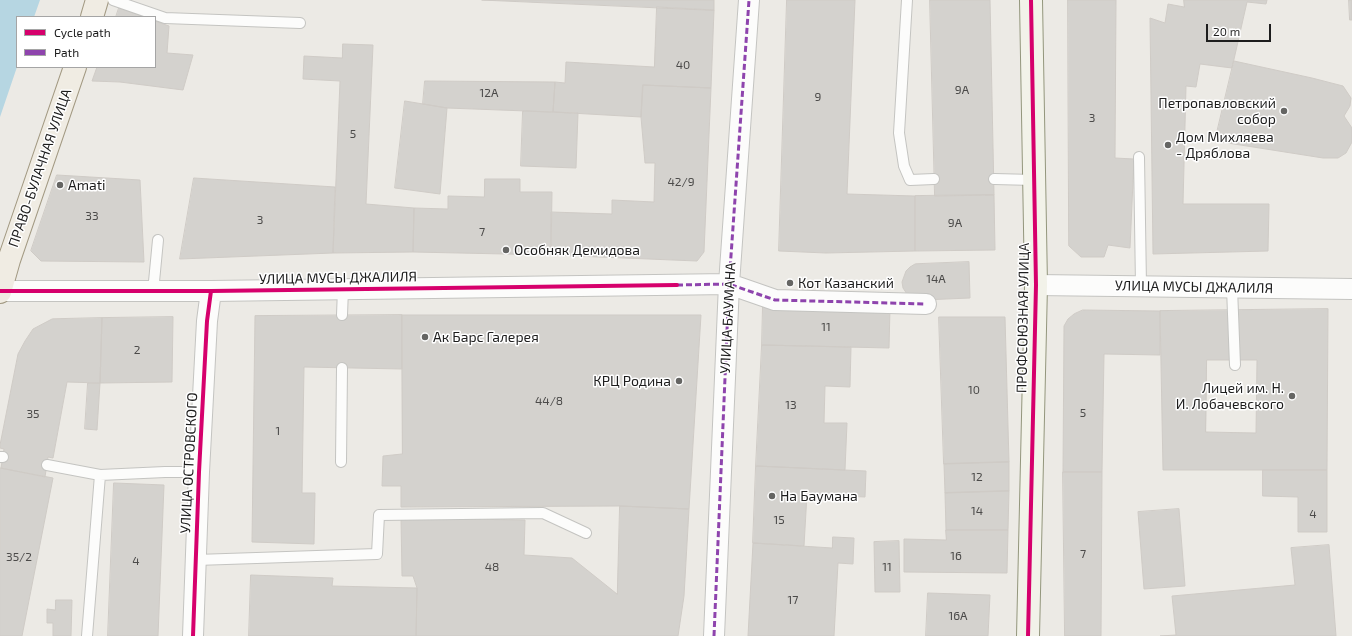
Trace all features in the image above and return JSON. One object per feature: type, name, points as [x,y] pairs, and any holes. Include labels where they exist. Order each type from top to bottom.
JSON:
[{"type":"main road","points":[[92,16],[97,0]]},
{"type":"main road","name":"ПРАВО-БУЛАЧНАЯ УЛИЦА","points":[[0,292],[75,68]]},
{"type":"street","name":"УЛИЦА БАУМАНА","points":[[714,636],[729,284],[749,0]]},
{"type":"street","name":"ПРОФСОЮЗНАЯ УЛИЦА","points":[[1028,636],[1036,285],[1031,0]]},
{"type":"street","name":"УЛИЦА МУСЫ ДЖАЛИЛЯ","points":[[0,292],[153,292],[729,284],[775,300],[926,304]]},
{"type":"street","name":"УЛИЦА МУСЫ ДЖАЛИЛЯ","points":[[1036,285],[1352,289]]},
{"type":"street","name":"УЛИЦА ОСТРОВСКОГО","points":[[193,636],[198,472],[207,322],[211,291]]},
{"type":"lane","points":[[113,0],[165,18],[300,23]]},
{"type":"lane","points":[[907,0],[900,133],[904,166],[910,180],[934,179]]},
{"type":"lane","points":[[1139,157],[1141,286]]},
{"type":"lane","points":[[994,179],[1034,180]]},
{"type":"lane","points":[[153,292],[158,240]]},
{"type":"lane","points":[[1232,288],[1235,365]]},
{"type":"lane","points":[[342,315],[343,289]]},
{"type":"lane","points":[[341,462],[342,368]]},
{"type":"lane","points":[[47,465],[100,475],[198,472]]},
{"type":"lane","points":[[87,636],[100,475]]},
{"type":"lane","points":[[196,560],[377,554],[378,515],[543,513],[586,533]]},
{"type":"water","points":[[0,0],[40,0],[34,16],[16,16],[17,68],[0,117]]},
{"type":"building","points":[[482,0],[714,0],[714,10]]},
{"type":"building","points":[[787,0],[855,0],[847,194],[915,196],[915,251],[826,253],[779,251]]},
{"type":"building","points":[[930,0],[990,0],[994,195],[935,196]]},
{"type":"building","points":[[1068,0],[1116,0],[1115,158],[1134,159],[1130,248],[1108,245],[1104,257],[1081,257],[1069,246]]},
{"type":"building","name":"Дом Михляева - Дряблова","points":[[1184,0],[1267,0],[1266,4],[1247,2],[1232,68],[1200,64],[1196,87],[1186,86],[1183,204],[1269,204],[1268,251],[1153,254],[1150,18],[1165,23],[1168,4],[1184,7]]},
{"type":"building","points":[[1349,0],[1352,0],[1352,20],[1350,20]]},
{"type":"building","points":[[657,7],[714,10],[711,88],[643,85],[641,117],[553,112],[555,82],[565,83],[566,62],[654,67]]},
{"type":"building","points":[[119,8],[142,16],[116,16]]},
{"type":"building","points":[[156,21],[169,26],[167,53],[193,55],[183,90],[120,82],[92,81],[97,68],[156,68]]},
{"type":"building","points":[[343,44],[373,45],[366,204],[414,208],[413,252],[333,253],[340,81],[303,79],[304,56],[342,58]]},
{"type":"building","name":"Петропавловский собор","points":[[1234,61],[1343,86],[1351,98],[1350,106],[1344,116],[1352,128],[1352,142],[1346,153],[1338,158],[1323,158],[1215,141]]},
{"type":"building","points":[[425,81],[555,82],[553,112],[447,108],[423,104]]},
{"type":"building","points":[[643,85],[711,88],[704,252],[697,261],[551,255],[551,212],[612,214],[612,200],[654,202],[655,163],[645,163],[641,117]]},
{"type":"building","points":[[405,101],[447,108],[440,194],[395,188]]},
{"type":"building","points":[[523,111],[578,113],[576,168],[521,166]]},
{"type":"building","points":[[57,175],[140,180],[144,262],[41,261],[31,251]]},
{"type":"building","points":[[194,178],[335,187],[333,253],[180,259]]},
{"type":"building","points":[[485,179],[520,179],[520,192],[552,192],[551,255],[413,252],[414,208],[448,209],[448,196],[484,197]]},
{"type":"building","points":[[994,195],[995,250],[915,251],[915,196]]},
{"type":"building","points":[[969,262],[970,298],[923,300],[907,294],[903,288],[902,282],[906,271],[915,264]]},
{"type":"building","points":[[763,304],[890,308],[889,348],[762,345]]},
{"type":"building","name":"Лицей им. Н. И. Лобачевского","points":[[1328,309],[1327,470],[1163,470],[1160,311]],"holes":[[[1207,360],[1257,360],[1256,433],[1206,432]]]},
{"type":"building","points":[[1083,310],[1160,311],[1160,355],[1104,354],[1102,472],[1063,472],[1064,326],[1068,319],[1074,314]]},
{"type":"building","points":[[402,315],[701,315],[689,509],[620,506],[401,507],[401,486],[382,486],[383,456],[402,454]]},
{"type":"building","points":[[402,315],[402,369],[304,367],[302,493],[315,493],[314,544],[252,542],[255,316]]},
{"type":"building","points":[[173,317],[172,382],[100,383],[102,318]]},
{"type":"building","points":[[939,317],[1005,317],[1009,462],[944,464]]},
{"type":"building","points":[[102,318],[100,383],[67,382],[53,458],[48,457],[45,477],[1,468],[4,449],[0,448],[0,445],[18,354],[33,329],[52,319]]},
{"type":"building","points":[[762,345],[851,347],[850,387],[825,386],[824,423],[847,423],[845,470],[756,466]]},
{"type":"building","points":[[88,383],[100,383],[97,430],[85,429]]},
{"type":"building","points":[[1009,462],[1009,491],[945,493],[944,464]]},
{"type":"building","points":[[756,466],[866,471],[865,497],[807,494],[804,546],[753,543]]},
{"type":"building","points":[[0,468],[53,478],[22,636],[0,636]]},
{"type":"building","points":[[1263,470],[1327,470],[1327,532],[1298,532],[1298,497],[1263,496]]},
{"type":"building","points":[[1063,472],[1102,472],[1101,636],[1065,636]]},
{"type":"building","points":[[114,483],[164,485],[158,636],[108,636]]},
{"type":"building","points":[[1009,491],[1008,530],[946,530],[945,493]]},
{"type":"building","points":[[620,506],[689,509],[684,596],[678,636],[416,636],[417,588],[413,576],[402,576],[401,518],[525,520],[524,555],[572,558],[617,594]]},
{"type":"building","points":[[1179,509],[1185,586],[1144,589],[1138,512]]},
{"type":"building","points":[[946,530],[1008,530],[1007,573],[904,572],[904,539],[946,540]]},
{"type":"building","points":[[833,537],[854,538],[853,564],[838,563],[834,636],[748,636],[753,543],[832,548]]},
{"type":"building","points":[[899,541],[900,592],[875,592],[874,542]]},
{"type":"building","points":[[1329,545],[1336,636],[1160,636],[1176,635],[1172,596],[1295,585],[1291,548]]},
{"type":"building","points":[[251,575],[333,578],[332,586],[417,588],[416,636],[249,636]]},
{"type":"building","points":[[928,593],[990,595],[988,636],[926,636]]},
{"type":"building","points":[[56,600],[72,600],[71,636],[53,636],[53,623],[47,623],[47,609],[55,610]]},
{"type":"marked path","points":[[714,636],[729,284],[749,0]]},
{"type":"marked path","points":[[677,285],[729,284],[775,300],[926,304]]},
{"type":"cycle path","points":[[1028,636],[1036,285],[1031,0]]},
{"type":"cycle path","points":[[0,291],[211,291],[677,285]]},
{"type":"cycle path","points":[[193,636],[199,472],[207,321],[211,291]]},
{"type":"place","name":"Петропавловский собор","points":[[1284,111]]},
{"type":"place","name":"Дом Михляева - Дряблова","points":[[1168,145]]},
{"type":"place","name":"Amati","points":[[60,185]]},
{"type":"place","name":"Особняк Демидова","points":[[506,250]]},
{"type":"place","name":"Кот Казанский","points":[[790,283]]},
{"type":"place","name":"Ак Барс Галерея","points":[[425,337]]},
{"type":"place","name":"КРЦ Родина","points":[[679,381]]},
{"type":"place","name":"Лицей им. Н. И. Лобачевского","points":[[1292,396]]},
{"type":"place","name":"На Баумана","points":[[772,496]]}]
